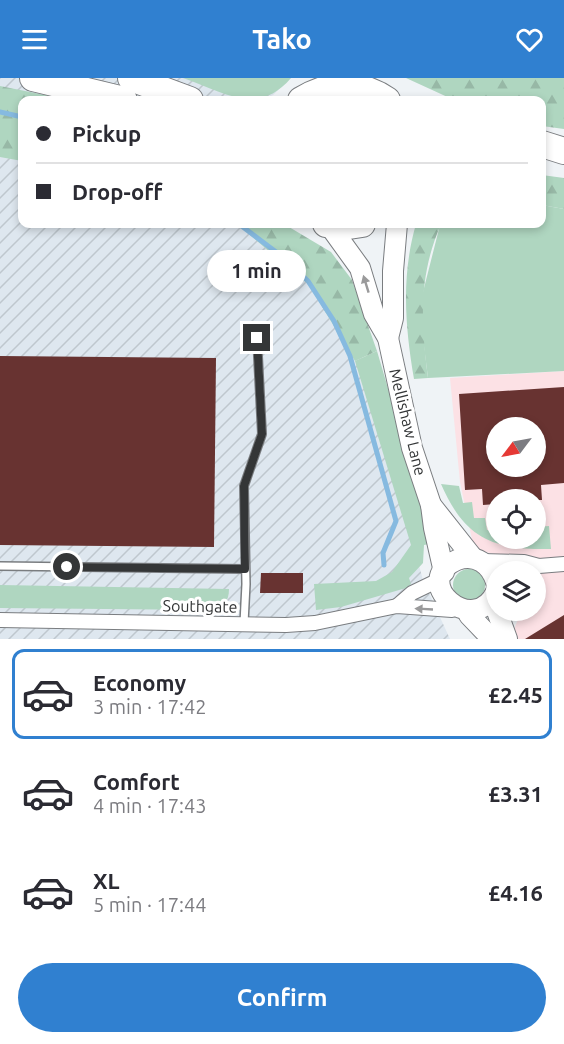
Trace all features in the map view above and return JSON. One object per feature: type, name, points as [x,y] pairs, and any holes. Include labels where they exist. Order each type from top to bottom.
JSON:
[{"type":"highway","points":[[33,78],[107,96]]},
{"type":"highway","points":[[131,78],[179,96]]},
{"type":"highway","points":[[308,96],[332,87],[371,89]]},
{"type":"highway","points":[[546,145],[564,151]]},
{"type":"highway","points":[[546,160],[564,161]]},
{"type":"main road","points":[[302,96],[307,78]]},
{"type":"main road","name":"Mellishaw Lane","points":[[330,228],[360,268],[374,314],[388,338],[412,448],[431,505],[442,575]]},
{"type":"main road","name":"Mellishaw Lane","points":[[388,338],[393,318],[393,271],[397,228]]},
{"type":"main road","name":"Mellishaw Lane","points":[[431,505],[478,560]]},
{"type":"main road","points":[[486,565],[478,560],[456,561],[442,575],[441,595],[492,639]]},
{"type":"main road","points":[[461,612],[482,611],[486,605]]},
{"type":"main road","points":[[502,621],[507,639]]},
{"type":"street","points":[[478,560],[501,561]]},
{"type":"street","points":[[546,567],[564,564]]},
{"type":"street","name":"Southgate","points":[[397,606],[412,593],[442,575]]},
{"type":"street","name":"Southgate","points":[[0,620],[315,623],[397,606],[461,612]]},
{"type":"lane","points":[[243,623],[244,486],[262,434],[257,338]]},
{"type":"lane","points":[[0,566],[245,569]]},
{"type":"shaded area","points":[[0,78],[291,78],[271,96],[18,96],[18,228],[260,228],[340,277],[423,580],[450,639],[0,639]]},
{"type":"shaded area","points":[[564,371],[564,639],[514,639],[512,635],[517,621],[546,621],[546,561],[521,561],[474,549],[460,482],[450,378]]},
{"type":"green space","points":[[183,78],[291,78],[279,90],[266,96],[226,94]]},
{"type":"green space","points":[[406,78],[564,78],[564,129],[546,127],[546,96],[445,96]]},
{"type":"green space","points":[[0,86],[50,96],[18,96],[18,160],[0,157]]},
{"type":"green space","points":[[546,176],[564,178],[564,209],[546,206]]},
{"type":"green space","points":[[546,206],[564,209],[564,371],[428,378],[421,322],[422,296],[439,228],[546,228]]},
{"type":"green space","points":[[242,228],[291,228],[331,252],[352,280],[377,351],[355,361],[309,285]]},
{"type":"green space","points":[[415,228],[440,228],[428,263],[423,300],[428,378],[414,379],[408,340],[406,282]]},
{"type":"green space","points":[[377,351],[412,470],[429,544],[424,545],[423,563],[409,578],[411,584],[406,588],[341,607],[316,610],[314,584],[376,581],[392,572],[411,545],[355,361]]},
{"type":"green space","points":[[441,484],[459,486],[463,503],[472,502],[474,518],[485,518],[486,539],[460,518]]},
{"type":"green space","points":[[546,526],[549,526],[551,549],[546,549]]},
{"type":"green space","points":[[469,569],[481,573],[485,585],[481,597],[469,601],[457,597],[453,585],[457,573]]},
{"type":"green space","points":[[0,585],[229,589],[224,603],[211,610],[0,608]]},
{"type":"building","points":[[0,356],[216,358],[214,547],[0,545]]},
{"type":"building","points":[[564,387],[564,483],[541,485],[541,489],[486,489],[486,505],[483,505],[482,489],[465,490],[459,394]]},
{"type":"building","points":[[261,573],[303,573],[303,593],[260,593]]},
{"type":"building","points":[[564,615],[564,639],[525,639]]},
{"type":"waterway","points":[[0,112],[18,116]]},
{"type":"waterway","points":[[244,228],[284,258],[308,281],[334,321],[350,356],[396,521],[383,553],[384,565]]},
{"type":"route","points":[[67,567],[245,569],[244,486],[262,434],[257,338]]}]
